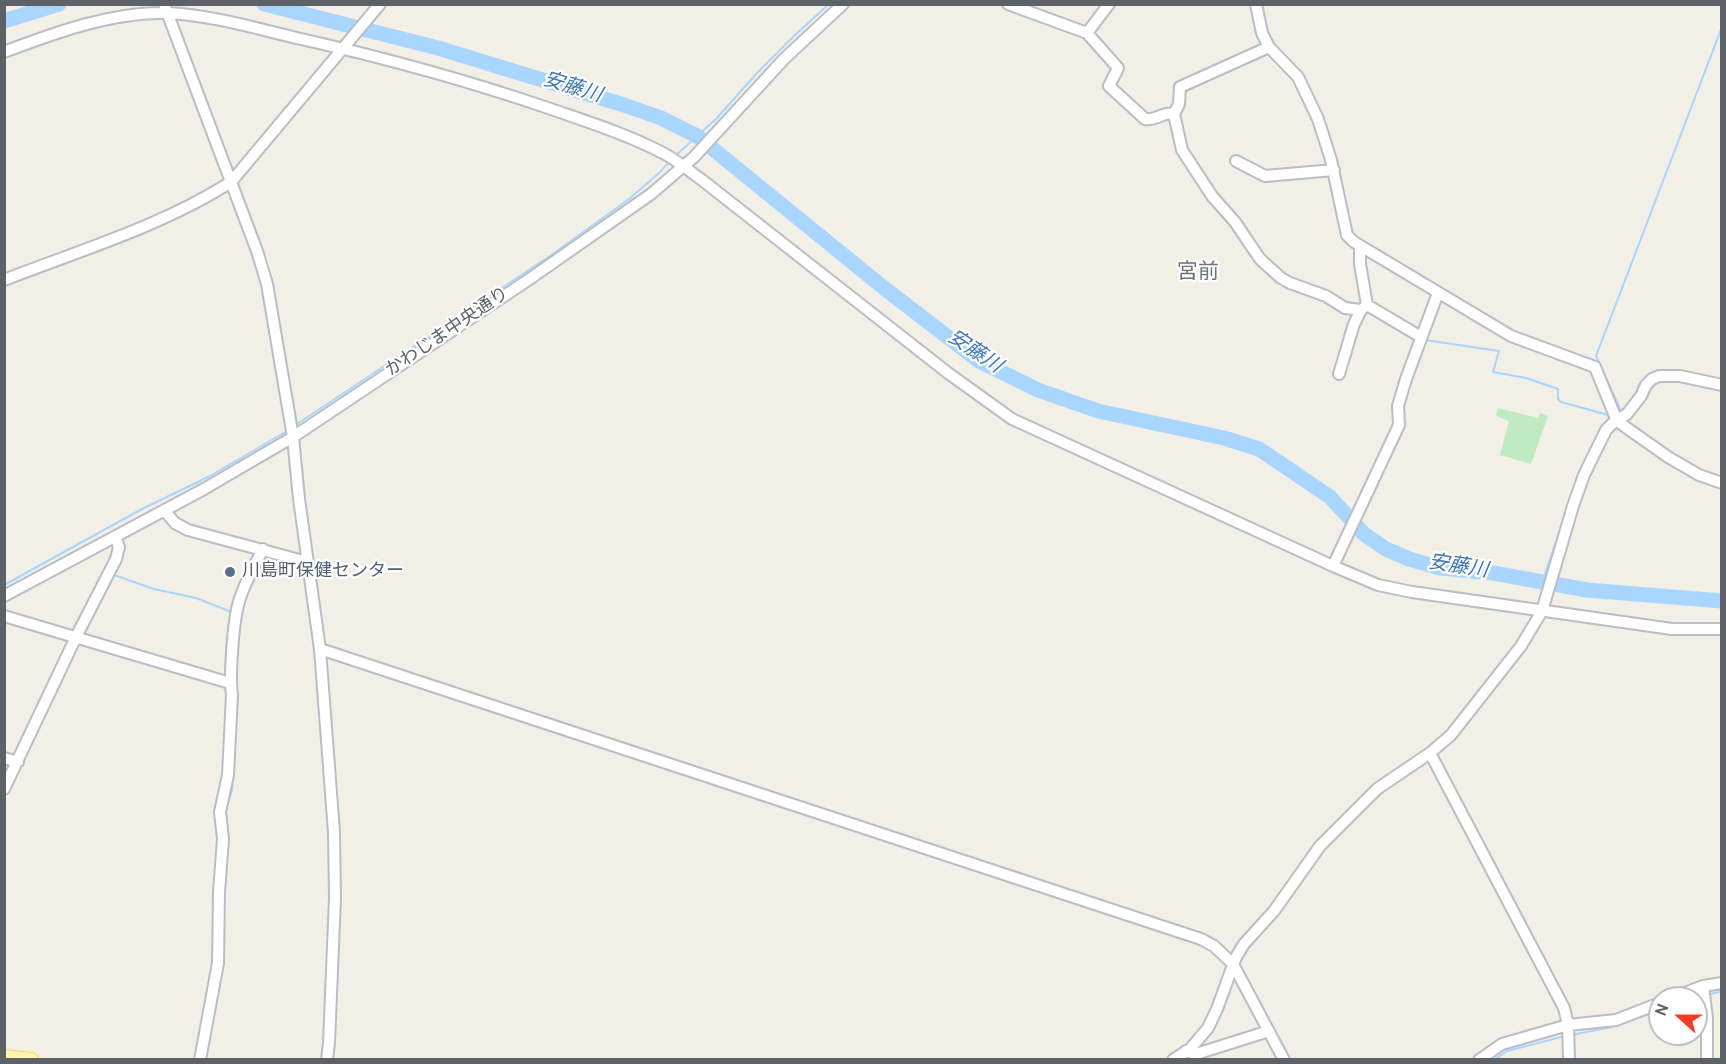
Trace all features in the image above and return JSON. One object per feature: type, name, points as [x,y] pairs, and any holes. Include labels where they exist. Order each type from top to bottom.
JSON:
[{"type":"main road","points":[[4,1057],[31,1059]]},
{"type":"street","points":[[4,280],[168,218],[231,182],[380,4]]},
{"type":"street","name":"かわじま中央通り","points":[[4,596],[116,537],[293,437],[568,253],[651,194],[684,167],[784,59],[843,4]]},
{"type":"street","points":[[1008,4],[1088,33],[1118,68],[1109,86],[1138,114],[1150,120],[1166,114],[1174,114]]},
{"type":"street","points":[[1088,33],[1109,4]]},
{"type":"street","points":[[1256,4],[1262,33],[1269,47],[1298,77],[1318,118],[1334,170],[1347,235],[1359,246],[1511,336],[1595,367],[1617,421],[1668,457],[1699,475],[1722,483]]},
{"type":"street","points":[[165,9],[257,251],[267,284],[293,437],[320,649],[334,832],[334,909],[327,1059]]},
{"type":"street","points":[[4,52],[88,25],[126,15],[165,9],[343,48],[430,70],[521,99],[629,137],[663,152],[1000,412],[1333,566],[1366,580],[1400,590],[1672,629],[1722,629]]},
{"type":"street","points":[[1269,47],[1180,87],[1179,104],[1174,114],[1182,150],[1212,196],[1235,222],[1260,259],[1281,278],[1326,296],[1345,308],[1364,308],[1421,337]]},
{"type":"street","points":[[1236,161],[1265,176],[1334,170]]},
{"type":"street","points":[[1339,374],[1354,324],[1364,308],[1359,246]]},
{"type":"street","points":[[1333,566],[1400,425],[1398,406],[1438,293]]},
{"type":"street","points":[[1173,1059],[1201,1038],[1208,1028],[1233,964],[1244,944],[1274,911],[1312,856],[1377,789],[1430,753],[1451,735],[1521,646],[1542,611],[1573,506],[1584,475],[1606,430],[1627,414],[1641,396],[1646,385],[1659,376],[1680,376],[1722,385]]},
{"type":"street","points":[[164,510],[175,523],[188,530],[308,562]]},
{"type":"street","points":[[4,789],[76,637],[116,559],[119,547],[116,537]]},
{"type":"street","points":[[200,1059],[218,963],[219,892],[223,839],[220,812],[228,776],[232,695],[230,683],[235,619],[247,580],[263,549]]},
{"type":"street","points":[[4,616],[230,683]]},
{"type":"street","points":[[320,649],[1201,939],[1214,946],[1233,964],[1284,1059]]},
{"type":"street","points":[[1430,753],[1564,1008],[1568,1025],[1569,1059]]},
{"type":"street","points":[[4,758],[18,762]]},
{"type":"street","points":[[1703,986],[1722,983]]},
{"type":"street","points":[[1479,1059],[1502,1044],[1568,1025],[1616,1020],[1648,1008]]},
{"type":"street","points":[[1186,1051],[1196,1054],[1269,1031]]},
{"type":"green space","points":[[1498,408],[1538,418],[1540,413],[1548,416],[1531,464],[1500,455],[1509,421],[1496,416]]},
{"type":"waterway","name":"安藤川","points":[[4,21],[59,4]]},
{"type":"waterway","name":"安藤川","points":[[264,4],[438,48],[661,118],[697,136],[884,288],[979,361],[1038,390],[1098,411],[1224,438],[1259,449],[1330,497],[1364,534],[1386,549],[1409,559],[1440,568],[1493,573],[1587,590],[1722,601]]},
{"type":"waterway","points":[[675,156],[716,119],[757,73],[829,4]]},
{"type":"waterway","points":[[1621,411],[1596,356],[1722,27]]},
{"type":"waterway","points":[[1287,58],[1295,67]]},
{"type":"waterway","points":[[294,426],[550,256],[629,199],[669,162]]},
{"type":"waterway","points":[[1425,340],[1499,351],[1493,372],[1526,378],[1558,389],[1558,399],[1561,402],[1612,416]]},
{"type":"waterway","points":[[1675,381],[1722,391]]},
{"type":"waterway","points":[[1647,395],[1656,382]]},
{"type":"waterway","points":[[4,585],[142,509],[210,476],[287,431]]},
{"type":"waterway","points":[[1569,503],[1577,480]]},
{"type":"waterway","points":[[1542,582],[1564,519]]},
{"type":"waterway","points":[[82,615],[104,571],[106,572]]},
{"type":"waterway","points":[[111,574],[154,589],[196,598],[234,613]]},
{"type":"waterway","points":[[238,645],[240,623]]},
{"type":"waterway","points":[[228,847],[226,809],[232,790],[236,713]]},
{"type":"waterway","points":[[219,988],[221,973]]},
{"type":"waterway","points":[[1708,995],[1722,991]]},
{"type":"waterway","points":[[1571,1035],[1612,1027],[1648,1014]]},
{"type":"waterway","points":[[1494,1060],[1507,1051],[1565,1036]]},
{"type":"place","name":"川島町保健センター","points":[[230,572]]},
{"type":"district","name":"宮前","points":[[1198,274]]}]
